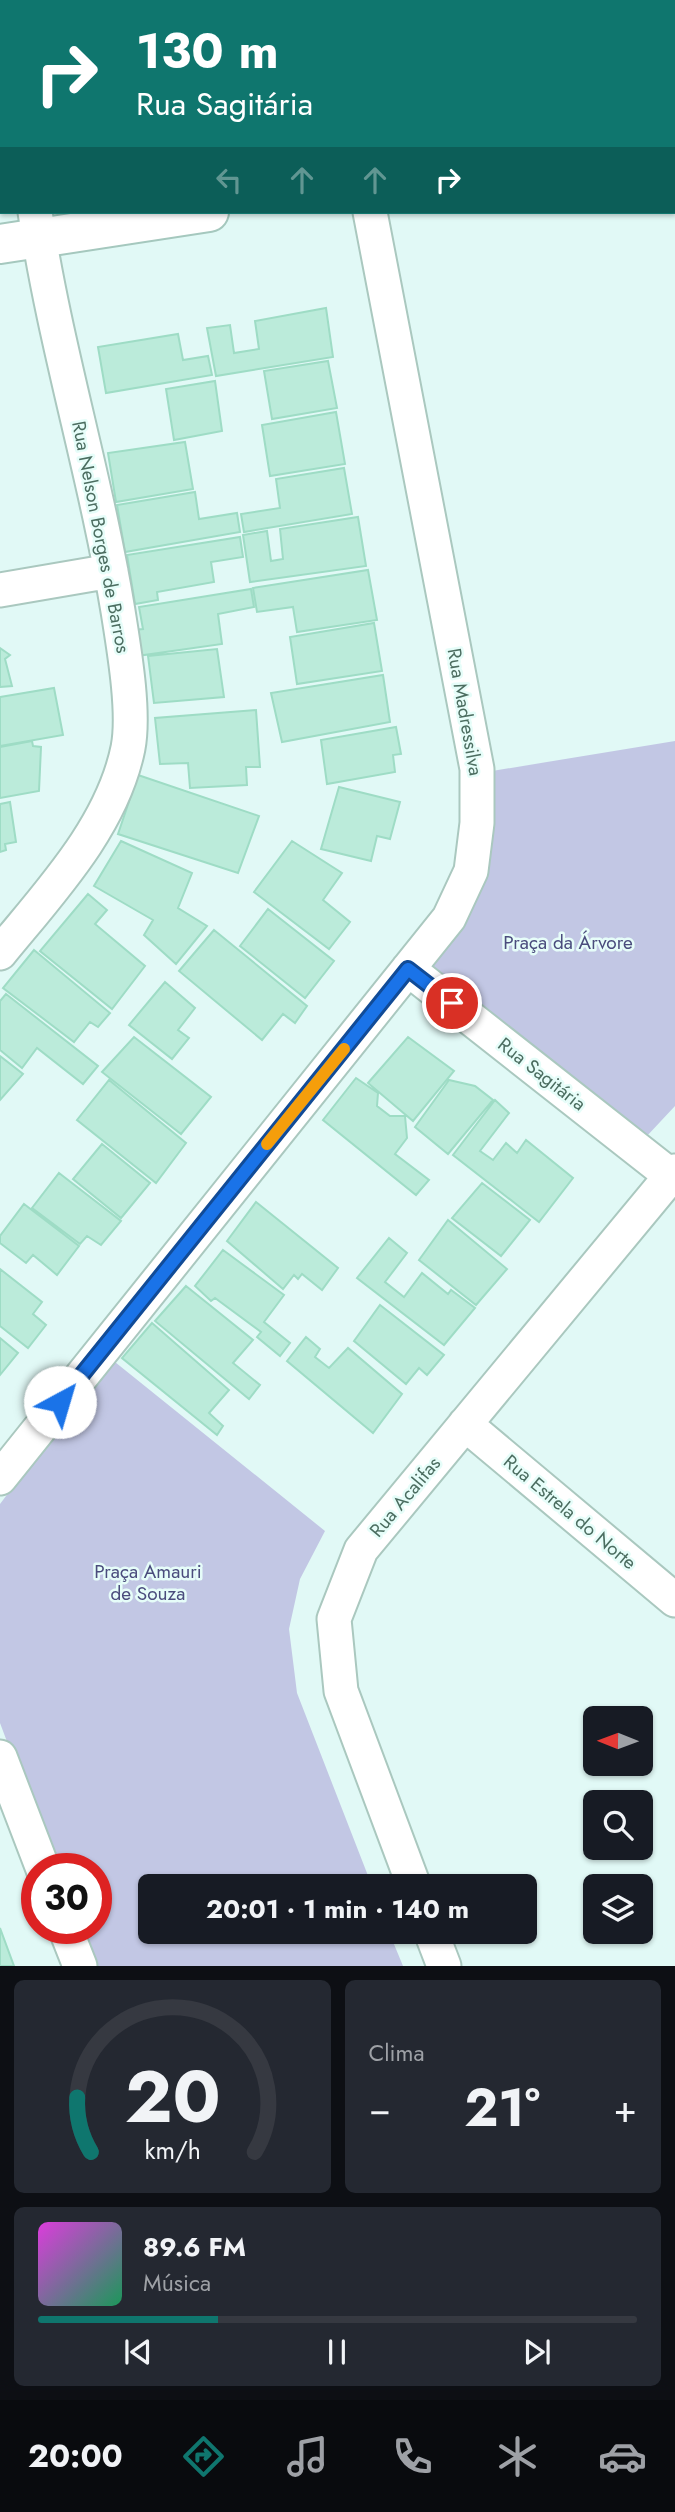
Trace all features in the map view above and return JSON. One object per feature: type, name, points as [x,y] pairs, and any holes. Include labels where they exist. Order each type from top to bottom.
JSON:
[{"type":"street","points":[[0,244],[37,225],[183,214]]},
{"type":"street","name":"Rua Madressilva","points":[[0,1478],[449,918],[471,872],[477,823],[477,769],[370,214]]},
{"type":"street","name":"Rua Nelson Borges de Barros","points":[[0,953],[55,887],[104,813],[128,748],[127,672],[111,571],[37,225]]},
{"type":"street","points":[[0,590],[111,571]]},
{"type":"street","name":"Rua Sagitária","points":[[408,969],[674,1175]]},
{"type":"street","name":"Rua Acalifas","points":[[410,1874],[341,1691],[334,1619],[361,1550],[674,1175]]},
{"type":"street","name":"Rua Estrela do Norte","points":[[465,1424],[675,1600]]},
{"type":"street","points":[[0,1757],[37,1853]]},
{"type":"street","points":[[71,1944],[80,1966]]},
{"type":"street","points":[[436,1944],[444,1966]]},
{"type":"green space","name":"Praça da Árvore","points":[[675,741],[675,1106],[646,1137],[425,967],[486,772]]},
{"type":"green space","name":"Praça Amauri de Souza","points":[[110,1358],[325,1531],[300,1579],[289,1629],[297,1693],[367,1874],[138,1874],[138,1944],[394,1944],[403,1966],[91,1966],[83,1944],[112,1944],[112,1853],[49,1853],[0,1723],[0,1504]]},
{"type":"building","points":[[326,308],[333,357],[216,376],[207,328],[230,325],[234,353],[259,349],[255,321]]},
{"type":"building","points":[[178,334],[183,360],[208,356],[212,375],[106,393],[98,347]]},
{"type":"building","points":[[328,361],[337,408],[272,419],[264,371]]},
{"type":"building","points":[[215,381],[222,431],[174,440],[166,389]]},
{"type":"building","points":[[336,412],[345,464],[270,476],[262,425]]},
{"type":"building","points":[[185,442],[193,489],[116,502],[108,453]]},
{"type":"building","points":[[344,468],[352,514],[244,532],[241,514],[280,508],[276,479]]},
{"type":"building","points":[[195,492],[199,519],[237,513],[240,532],[125,552],[117,505]]},
{"type":"building","points":[[358,517],[366,566],[250,582],[243,535],[267,531],[271,561],[283,559],[280,529]]},
{"type":"building","points":[[240,537],[243,557],[211,562],[214,582],[157,592],[158,600],[135,604],[127,555]]},
{"type":"building","points":[[368,570],[377,620],[297,632],[293,607],[257,612],[253,588]]},
{"type":"building","points":[[251,589],[254,607],[218,614],[222,644],[137,656],[133,630],[143,629],[139,607]]},
{"type":"building","points":[[374,623],[382,671],[297,684],[290,637]]},
{"type":"building","points":[[0,648],[10,655],[5,659],[12,686],[0,687]]},
{"type":"building","points":[[217,649],[224,697],[154,703],[148,656]]},
{"type":"building","points":[[383,675],[390,722],[282,742],[271,693]]},
{"type":"building","points":[[54,688],[63,735],[0,746],[0,697]]},
{"type":"building","points":[[256,710],[260,767],[246,767],[247,785],[190,788],[188,763],[160,764],[155,718]]},
{"type":"building","points":[[396,727],[401,754],[393,755],[395,772],[327,784],[321,740]]},
{"type":"building","points":[[32,741],[33,746],[41,747],[39,791],[0,798],[0,747]]},
{"type":"building","points":[[138,775],[259,816],[238,873],[118,834]]},
{"type":"building","points":[[339,787],[400,802],[390,839],[377,836],[371,861],[321,849]]},
{"type":"building","points":[[10,802],[16,842],[5,844],[6,850],[0,852],[0,804]]},
{"type":"building","points":[[121,841],[192,873],[178,908],[207,926],[176,964],[144,935],[153,920],[94,886]]},
{"type":"building","points":[[292,841],[342,873],[323,900],[350,922],[329,949],[254,892]]},
{"type":"building","points":[[88,894],[107,910],[95,924],[145,966],[112,1009],[40,951]]},
{"type":"building","points":[[268,909],[334,961],[305,998],[240,946]]},
{"type":"building","points":[[214,930],[307,1006],[295,1023],[283,1014],[262,1040],[179,971]]},
{"type":"building","points":[[34,950],[110,1013],[98,1027],[90,1022],[74,1042],[3,988]]},
{"type":"building","points":[[165,982],[195,1008],[178,1030],[189,1038],[172,1059],[129,1025]]},
{"type":"building","points":[[6,994],[98,1066],[83,1084],[37,1048],[22,1068],[0,1050],[0,1001]]},
{"type":"building","points":[[134,1037],[211,1097],[181,1134],[102,1072]]},
{"type":"building","points":[[408,1037],[454,1071],[413,1121],[368,1083]]},
{"type":"building","points":[[0,1056],[23,1074],[0,1100]]},
{"type":"building","points":[[356,1078],[378,1093],[377,1106],[390,1116],[405,1116],[407,1138],[395,1154],[429,1180],[416,1195],[323,1120]]},
{"type":"building","points":[[109,1080],[186,1143],[156,1183],[77,1120]]},
{"type":"building","points":[[449,1080],[475,1086],[493,1100],[448,1154],[415,1127]]},
{"type":"building","points":[[495,1100],[509,1113],[480,1151],[493,1160],[506,1143],[517,1153],[526,1140],[573,1178],[539,1222],[453,1155]]},
{"type":"building","points":[[102,1144],[150,1183],[121,1218],[73,1179]]},
{"type":"building","points":[[59,1173],[121,1221],[101,1245],[87,1236],[80,1244],[32,1208]]},
{"type":"building","points":[[482,1183],[530,1220],[501,1256],[452,1218]]},
{"type":"building","points":[[256,1202],[338,1268],[322,1290],[302,1274],[298,1279],[294,1275],[283,1289],[227,1241]]},
{"type":"building","points":[[24,1204],[79,1246],[57,1275],[33,1255],[26,1263],[0,1243],[0,1236]]},
{"type":"building","points":[[448,1220],[507,1269],[476,1305],[419,1260]]},
{"type":"building","points":[[389,1238],[407,1253],[385,1282],[404,1297],[422,1273],[448,1294],[451,1290],[475,1308],[444,1345],[357,1278]]},
{"type":"building","points":[[223,1250],[284,1295],[264,1322],[290,1343],[280,1356],[257,1337],[261,1332],[215,1298],[211,1301],[195,1286]]},
{"type":"building","points":[[0,1269],[42,1302],[33,1314],[46,1325],[28,1348],[0,1326]]},
{"type":"building","points":[[186,1286],[253,1340],[233,1363],[260,1385],[249,1399],[155,1321]]},
{"type":"building","points":[[380,1305],[444,1355],[427,1375],[419,1368],[406,1384],[354,1341]]},
{"type":"building","points":[[152,1323],[229,1390],[209,1413],[223,1426],[217,1435],[122,1358]]},
{"type":"building","points":[[306,1337],[320,1349],[315,1357],[329,1368],[348,1348],[402,1394],[373,1433],[287,1361]]},
{"type":"building","points":[[0,1338],[18,1353],[0,1375]]},
{"type":"building","points":[[0,1928],[14,1966],[0,1966]]},
{"type":"slow traffic","points":[[267,1144],[344,1049]]},
{"type":"route","points":[[60,1402],[408,969],[452,1003]]}]
